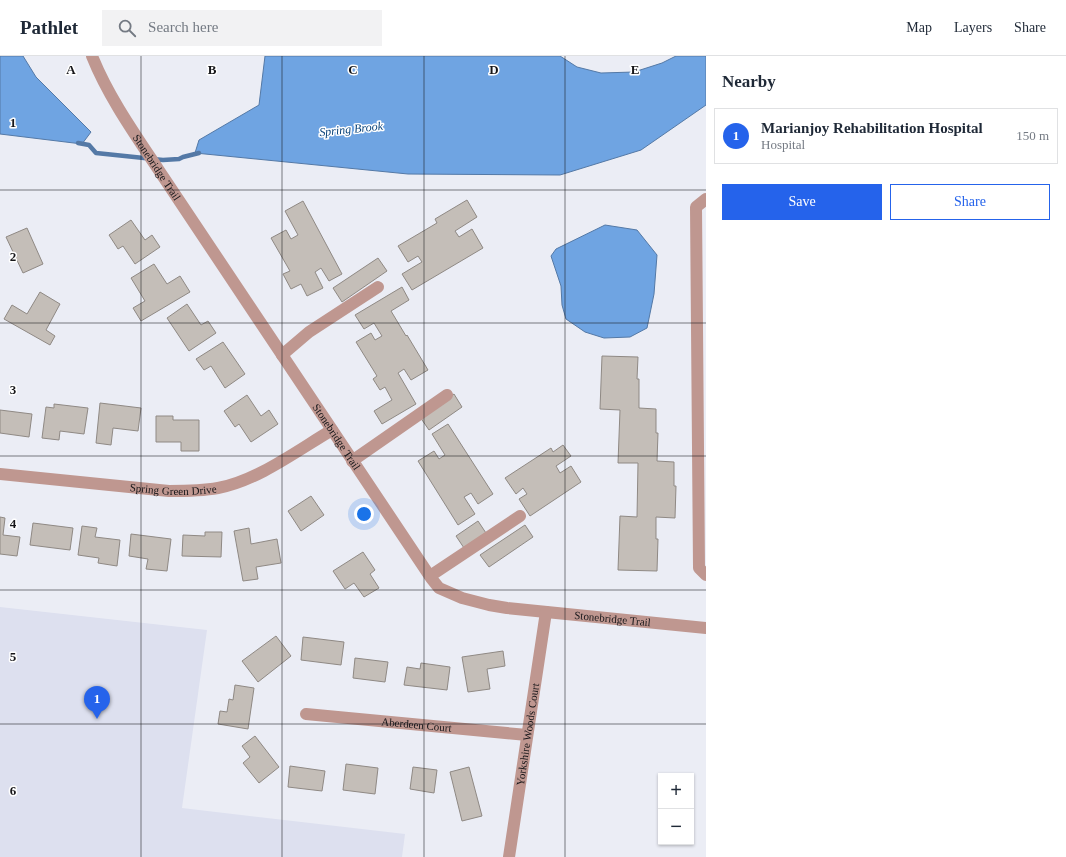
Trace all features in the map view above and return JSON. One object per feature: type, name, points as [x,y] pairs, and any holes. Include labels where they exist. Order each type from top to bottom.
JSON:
[{"type":"street","name":"Stonebridge Trail","points":[[92,56],[108,91],[131,129],[352,461],[439,588],[462,598],[507,608],[706,628]]},
{"type":"street","points":[[706,199],[696,206],[701,245],[702,362],[702,492],[699,568],[706,575]]},
{"type":"street","points":[[282,355],[309,332],[378,287]]},
{"type":"street","points":[[352,461],[447,394]]},
{"type":"street","name":"Spring Green Drive","points":[[0,474],[169,491],[190,491],[218,488],[246,480],[332,430]]},
{"type":"street","points":[[430,576],[520,516]]},
{"type":"street","name":"Yorkshire Woods Court","points":[[509,857],[546,612]]},
{"type":"street","name":"Aberdeen Court","points":[[306,714],[527,735]]},
{"type":"shaded area","points":[[0,607],[207,630],[182,808],[405,834],[402,857],[0,857]]},
{"type":"water","points":[[0,56],[23,56],[36,77],[91,132],[82,144],[0,134]]},
{"type":"water","points":[[265,56],[560,56],[577,67],[601,73],[634,72],[662,63],[676,56],[706,56],[706,105],[641,150],[560,175],[408,174],[195,153],[199,140],[259,105]]},
{"type":"water","points":[[605,225],[637,230],[657,255],[654,294],[647,328],[630,337],[604,338],[585,332],[566,319],[562,305],[561,286],[551,256],[556,249]]},
{"type":"building","points":[[467,200],[477,217],[455,231],[459,237],[472,229],[483,248],[412,290],[402,274],[422,262],[418,256],[408,262],[398,246],[437,223],[435,219]]},
{"type":"building","points":[[303,201],[342,274],[329,281],[321,268],[315,272],[323,288],[307,296],[301,284],[291,289],[283,274],[290,271],[271,238],[286,230],[291,239],[298,235],[285,211]]},
{"type":"building","points":[[131,220],[145,240],[152,235],[160,247],[135,264],[123,246],[118,249],[109,235]]},
{"type":"building","points":[[27,228],[43,264],[23,273],[6,237]]},
{"type":"building","points":[[378,258],[387,271],[342,302],[333,288]]},
{"type":"building","points":[[154,264],[167,284],[180,276],[190,292],[141,321],[133,308],[145,301],[131,278]]},
{"type":"building","points":[[402,287],[409,300],[391,311],[428,370],[411,380],[404,369],[398,373],[416,404],[382,424],[374,411],[392,400],[385,387],[380,390],[373,379],[377,376],[356,342],[371,333],[375,340],[382,336],[374,323],[364,329],[355,315]]},
{"type":"building","points":[[40,292],[60,304],[46,330],[55,336],[50,345],[4,319],[12,305],[27,314]]},
{"type":"building","points":[[187,304],[201,325],[208,321],[216,333],[189,351],[167,318]]},
{"type":"building","points":[[223,342],[245,374],[225,388],[211,366],[204,370],[196,359]]},
{"type":"building","points":[[602,356],[638,357],[637,379],[639,379],[639,408],[656,409],[656,433],[658,433],[657,461],[674,462],[674,486],[676,486],[675,518],[656,517],[656,539],[658,539],[657,571],[618,570],[620,516],[637,517],[638,463],[618,463],[620,410],[600,409]]},
{"type":"building","points":[[454,394],[462,407],[429,430],[420,417]]},
{"type":"building","points":[[247,395],[261,416],[269,410],[278,424],[251,442],[239,424],[235,427],[224,411]]},
{"type":"building","points":[[100,403],[141,408],[138,431],[113,428],[111,445],[96,443]]},
{"type":"building","points":[[54,404],[88,408],[84,434],[60,431],[59,440],[42,438],[46,407],[54,408]]},
{"type":"building","points":[[0,410],[32,414],[29,437],[0,433]]},
{"type":"building","points":[[156,416],[173,416],[173,420],[199,420],[199,451],[181,451],[181,442],[156,442]]},
{"type":"building","points":[[448,424],[493,494],[478,504],[471,493],[464,497],[475,514],[458,525],[418,461],[434,451],[439,459],[445,455],[432,434]]},
{"type":"building","points":[[563,445],[571,456],[556,466],[560,473],[571,466],[581,482],[530,516],[519,499],[527,494],[523,488],[516,494],[505,478],[551,448],[553,452]]},
{"type":"building","points":[[311,496],[324,515],[301,531],[288,511]]},
{"type":"building","points":[[0,517],[5,518],[3,535],[20,537],[17,556],[0,554]]},
{"type":"building","points":[[478,521],[486,533],[464,548],[456,536]]},
{"type":"building","points":[[33,523],[73,528],[70,550],[30,545]]},
{"type":"building","points":[[525,525],[533,537],[489,567],[480,555]]},
{"type":"building","points":[[82,526],[97,528],[95,537],[120,540],[117,566],[98,563],[99,558],[78,555]]},
{"type":"building","points":[[249,528],[251,544],[277,539],[281,563],[256,567],[258,579],[243,581],[234,531]]},
{"type":"building","points":[[205,532],[222,532],[221,557],[182,556],[183,535],[205,536]]},
{"type":"building","points":[[131,534],[171,539],[167,571],[146,569],[148,559],[129,556]]},
{"type":"building","points":[[363,552],[375,570],[370,574],[379,588],[364,597],[354,583],[345,589],[333,571]]},
{"type":"building","points":[[276,636],[291,656],[258,682],[242,661]]},
{"type":"building","points":[[303,637],[344,642],[341,665],[301,660]]},
{"type":"building","points":[[503,651],[505,666],[487,669],[490,689],[468,692],[462,657]]},
{"type":"building","points":[[355,658],[388,662],[385,682],[353,678]]},
{"type":"building","points":[[421,663],[450,667],[447,690],[404,685],[407,667],[420,669]]},
{"type":"building","points":[[235,685],[254,688],[248,729],[218,724],[220,711],[227,712],[229,699],[233,700]]},
{"type":"building","points":[[255,736],[279,767],[259,783],[243,763],[250,757],[242,746]]},
{"type":"building","points":[[346,764],[378,768],[375,794],[343,790]]},
{"type":"building","points":[[290,766],[325,771],[322,791],[288,787]]},
{"type":"building","points":[[413,767],[437,770],[434,793],[410,789]]},
{"type":"building","points":[[469,767],[482,816],[462,821],[450,772]]},
{"type":"waterway","name":"Spring Brook","points":[[78,143],[89,145],[96,153],[163,160],[179,159],[199,153]]},
{"type":"place","name":"Marianjoy Rehabilitation Hospital","points":[[97,719]]}]
